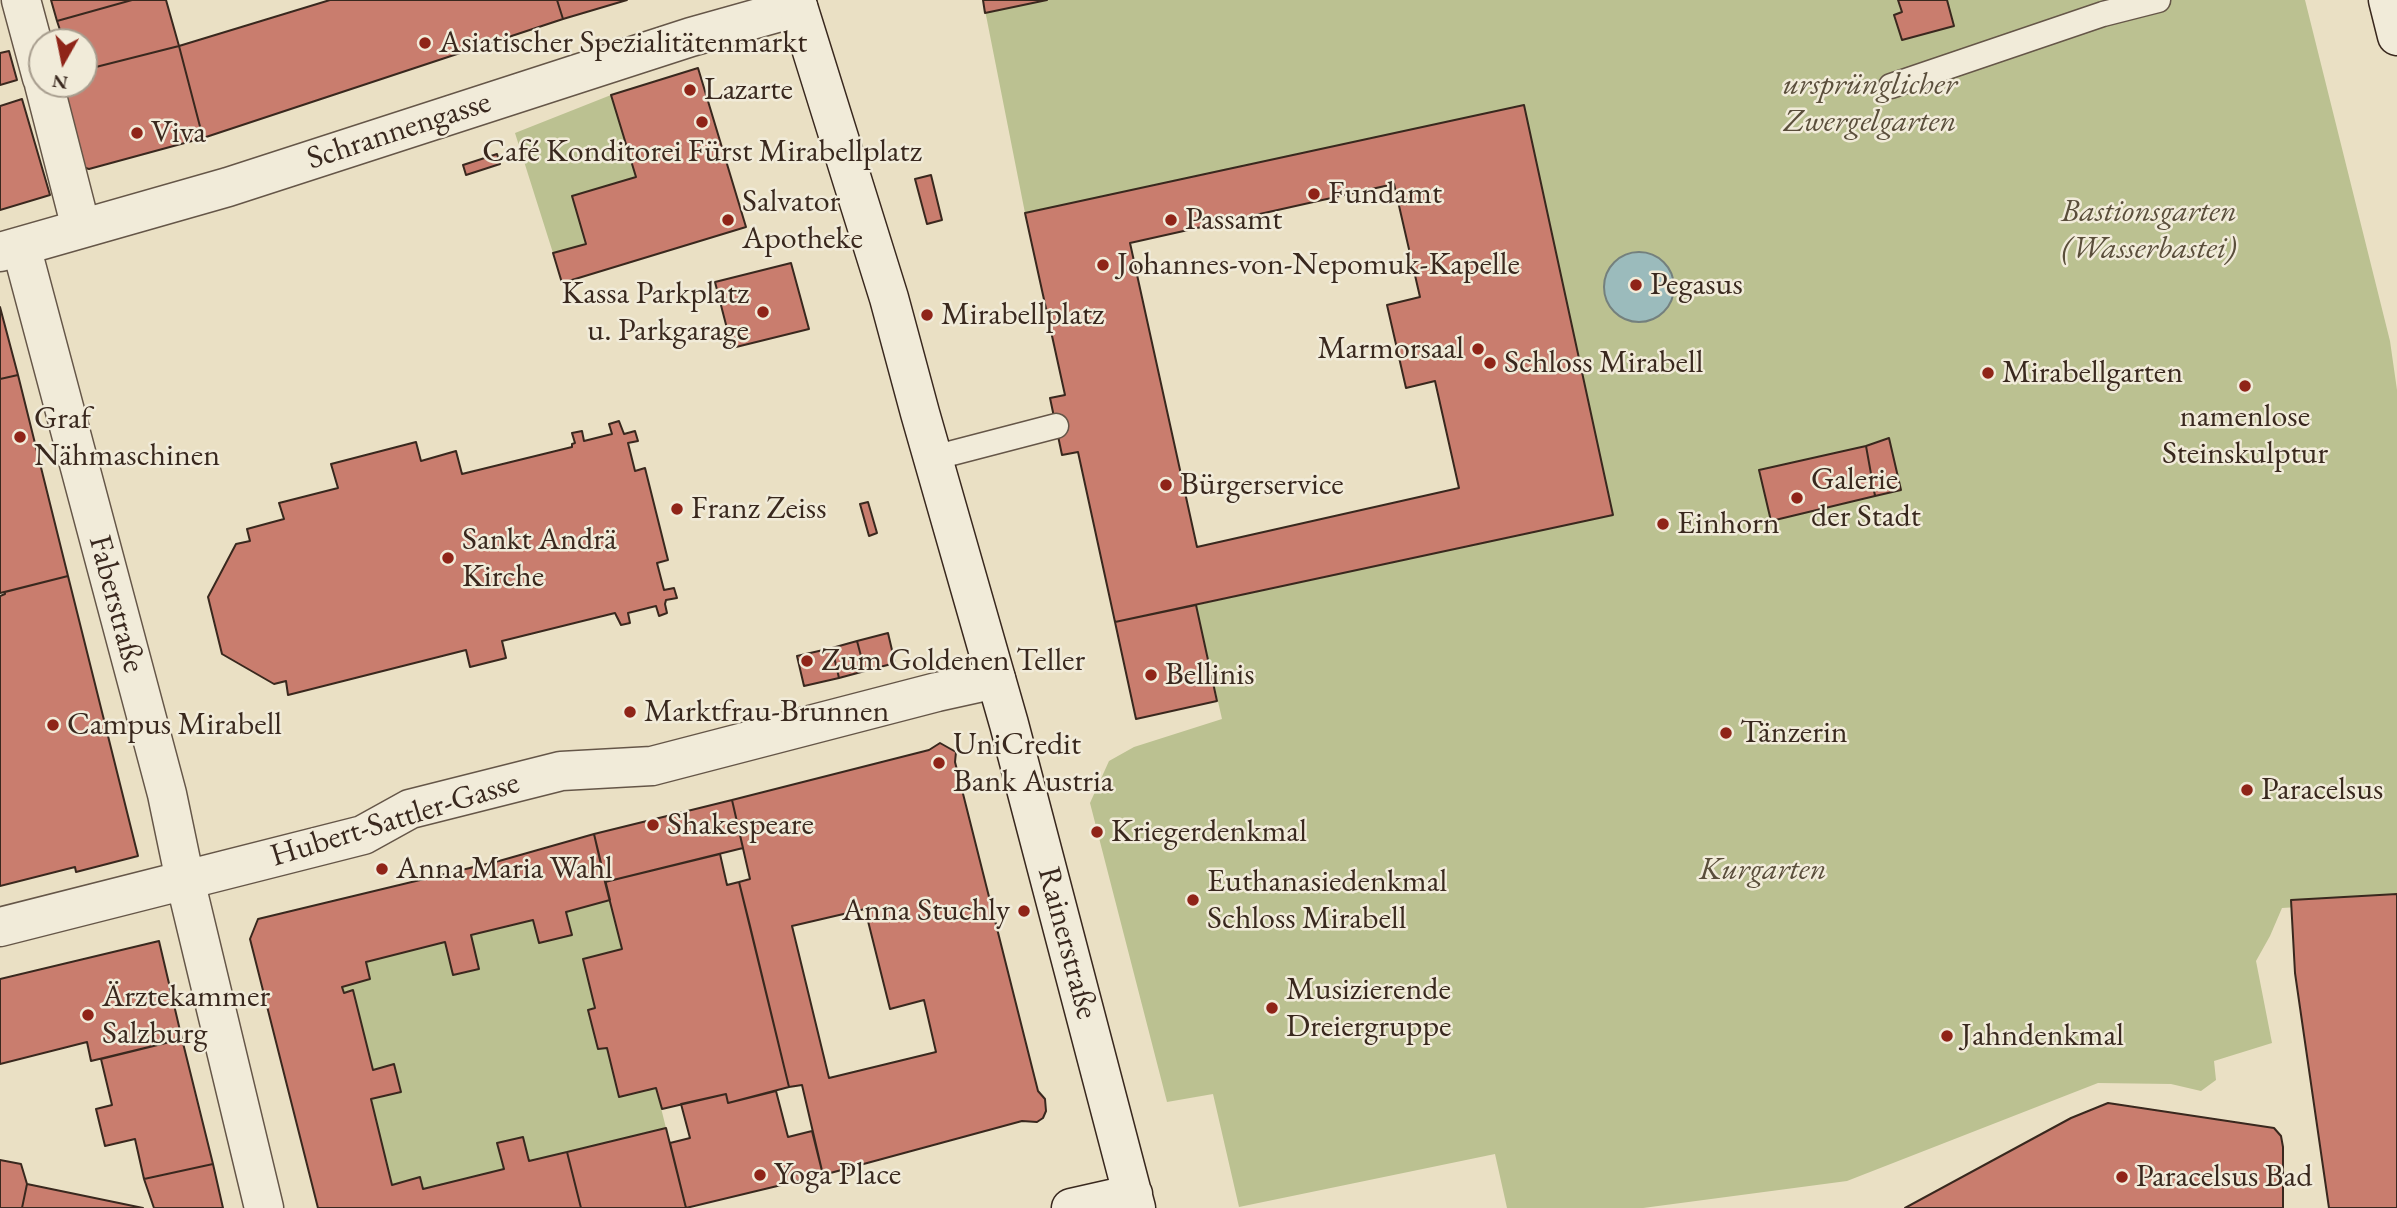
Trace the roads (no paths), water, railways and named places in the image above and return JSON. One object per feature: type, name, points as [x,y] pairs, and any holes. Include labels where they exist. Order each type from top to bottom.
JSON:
[{"type":"street","points":[[21,0],[29,28]]},
{"type":"street","points":[[2388,0],[2397,36]]},
{"type":"street","points":[[797,3],[889,298],[996,679]]},
{"type":"street","name":"Schrannengasse","points":[[11,249],[228,187],[797,3]]},
{"type":"street","points":[[48,98],[81,228]]},
{"type":"street","name":"Faberstraße","points":[[11,249],[167,794],[264,1208]]},
{"type":"street","name":"Hubert-Sattler-Gasse","points":[[0,927],[363,835],[410,808],[561,771],[652,766],[996,679]]},
{"type":"street","name":"Rainerstraße","points":[[996,679],[1135,1201]]},
{"type":"street","points":[[1071,1208],[1135,1201]]},
{"type":"lane","points":[[1891,86],[2097,7],[2158,0]]},
{"type":"lane","points":[[933,458],[1056,426]]},
{"type":"water","points":[[1639,252],[1658,258],[1668,268],[1674,287],[1668,306],[1658,316],[1639,322],[1620,316],[1610,306],[1604,287],[1610,268],[1620,258]]},
{"type":"place","name":"Asiatischer Spezialitätenmarkt","points":[[425,43]]},
{"type":"place","name":"Lazarte","points":[[690,90]]},
{"type":"place","name":"Café Konditorei Fürst Mirabellplatz","points":[[702,122]]},
{"type":"place","name":"Viva","points":[[137,133]]},
{"type":"place","name":"Fundamt","points":[[1314,194]]},
{"type":"place","name":"Salvator Apotheke","points":[[728,220]]},
{"type":"place","name":"Passamt","points":[[1171,220]]},
{"type":"place","name":"Johannes-von-Nepomuk-Kapelle","points":[[1103,265]]},
{"type":"place","name":"Pegasus","points":[[1636,285]]},
{"type":"place","name":"Kassa Parkplatz u. Parkgarage","points":[[763,312]]},
{"type":"place","name":"Mirabellplatz","points":[[927,315]]},
{"type":"place","name":"Marmorsaal","points":[[1478,349]]},
{"type":"place","name":"Schloss Mirabell","points":[[1490,363]]},
{"type":"place","name":"Mirabellgarten","points":[[1988,373]]},
{"type":"place","name":"namenlose Steinskulptur","points":[[2245,386]]},
{"type":"place","name":"Graf Nähmaschinen","points":[[20,437]]},
{"type":"place","name":"Bürgerservice","points":[[1166,485]]},
{"type":"place","name":"Galerie der Stadt","points":[[1797,498]]},
{"type":"place","name":"Franz Zeiss","points":[[677,509]]},
{"type":"place","name":"Einhorn","points":[[1663,524]]},
{"type":"place","name":"Sankt Andrä Kirche","points":[[448,558]]},
{"type":"place","name":"Zum Goldenen Teller","points":[[807,661]]},
{"type":"place","name":"Bellinis","points":[[1151,675]]},
{"type":"place","name":"Marktfrau-Brunnen","points":[[630,712]]},
{"type":"place","name":"Campus Mirabell","points":[[53,725]]},
{"type":"place","name":"Tänzerin","points":[[1726,733]]},
{"type":"place","name":"UniCredit Bank Austria","points":[[939,763]]},
{"type":"place","name":"Paracelsus","points":[[2247,790]]},
{"type":"place","name":"Shakespeare","points":[[653,825]]},
{"type":"place","name":"Kriegerdenkmal","points":[[1097,832]]},
{"type":"place","name":"Anna Maria Wahl","points":[[382,869]]},
{"type":"place","name":"Euthanasiedenkmal Schloss Mirabell","points":[[1193,900]]},
{"type":"place","name":"Anna Stuchly","points":[[1024,911]]},
{"type":"place","name":"Musizierende Dreiergruppe","points":[[1272,1008]]},
{"type":"place","name":"Ärztekammer Salzburg","points":[[88,1015]]},
{"type":"place","name":"Jahndenkmal","points":[[1947,1036]]},
{"type":"place","name":"Yoga Place","points":[[760,1175]]},
{"type":"place","name":"Paracelsus Bad","points":[[2122,1177]]},
{"type":"park label","name":"ursprünglicher Zwergelgarten","points":[[1870,104]]},
{"type":"park label","name":"Bastionsgarten (Wasserbastei)","points":[[2149,230]]},
{"type":"park label","name":"Kurgarten","points":[[1763,870]]}]
